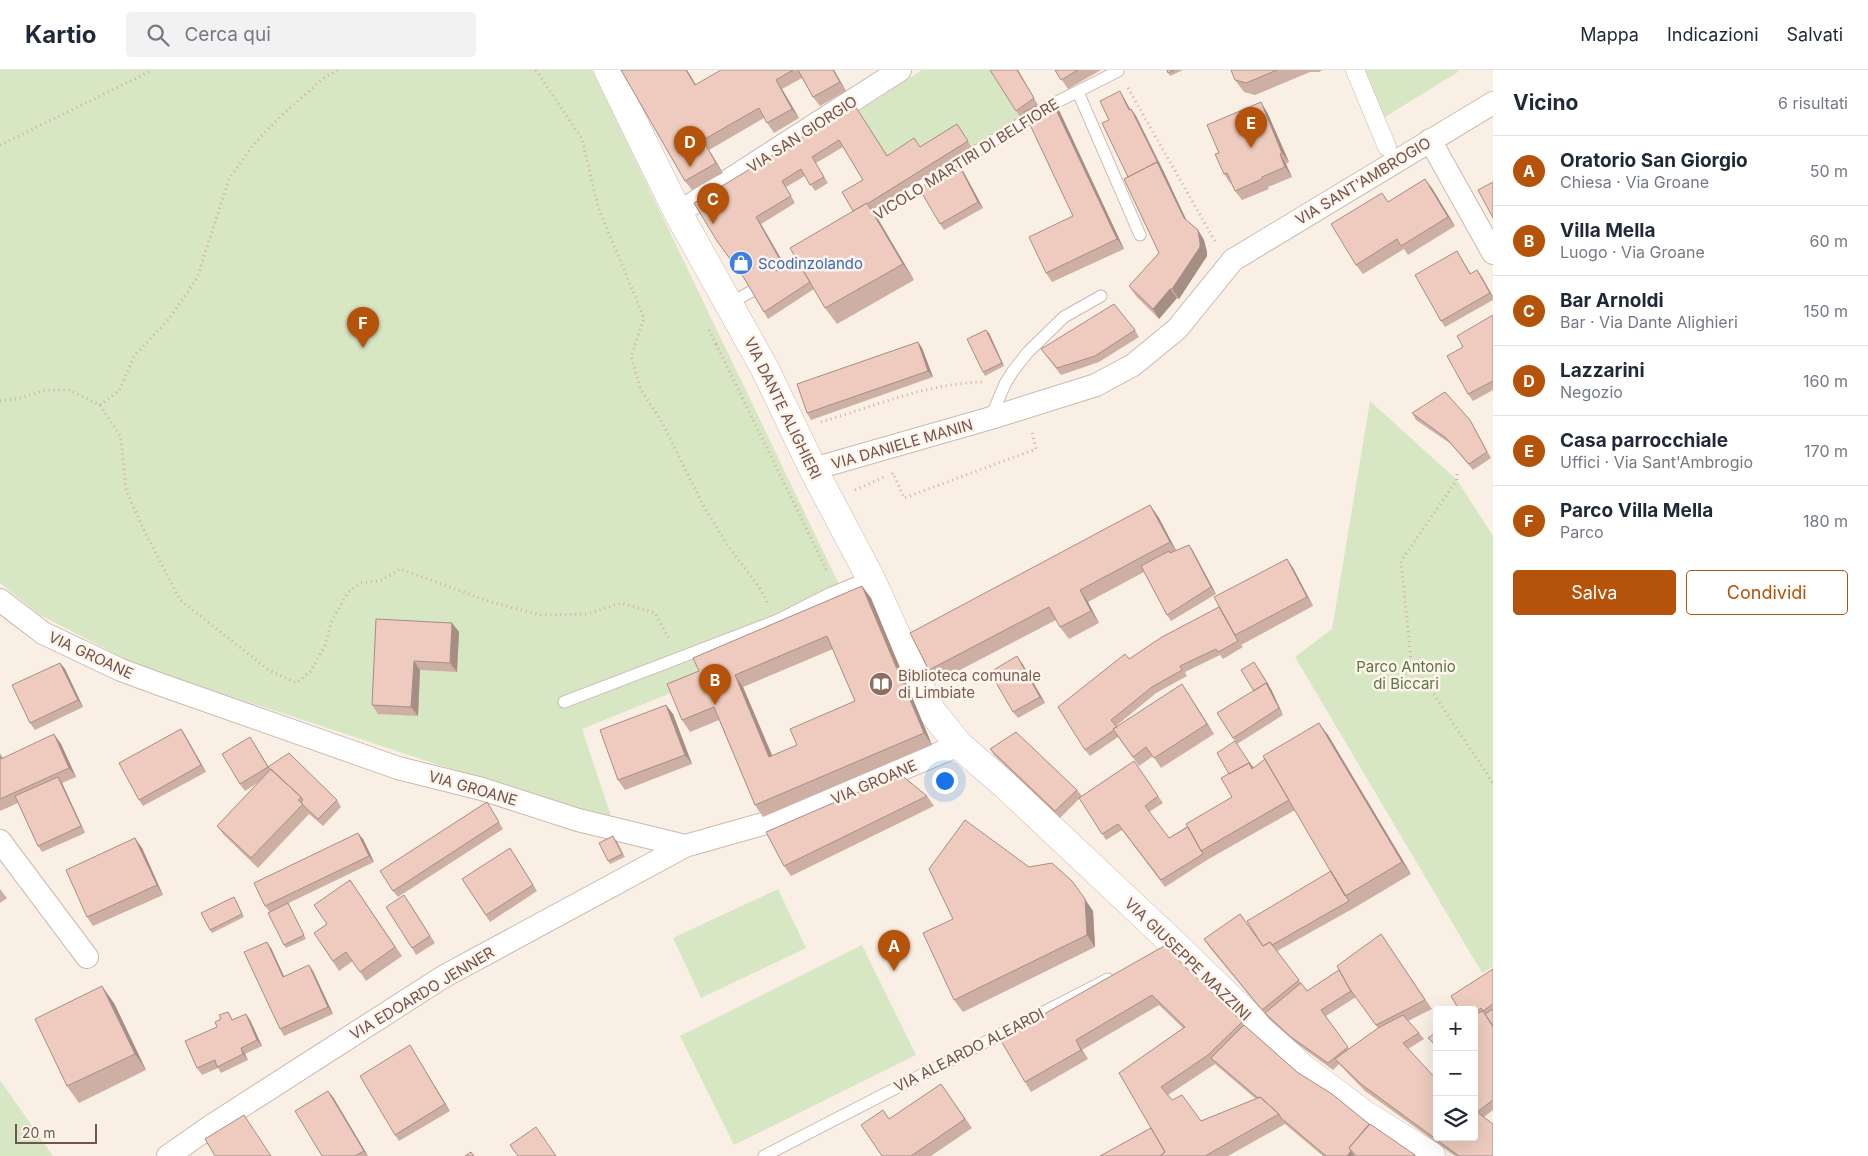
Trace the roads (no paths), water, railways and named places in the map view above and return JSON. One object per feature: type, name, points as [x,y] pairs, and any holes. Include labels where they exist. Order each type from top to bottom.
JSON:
[{"type":"street","name":"VIA DANTE ALIGHIERI","points":[[608,70],[678,213],[765,369],[813,469],[870,577],[930,709],[959,745]]},
{"type":"street","points":[[1355,70],[1387,147]]},
{"type":"street","name":"VIA SAN GIORGIO","points":[[678,213],[893,74]]},
{"type":"street","name":"VIA SANT'AMBROGIO","points":[[1226,254],[1430,140],[1493,102]]},
{"type":"street","points":[[1430,140],[1493,253]]},
{"type":"street","name":"VIA DANIELE MANIN","points":[[813,469],[991,418],[1096,385],[1133,365],[1177,329],[1226,254]]},
{"type":"street","name":"VIA GROANE","points":[[0,600],[51,638],[121,670],[158,684],[398,768],[482,789],[578,820],[685,846],[791,816],[959,745]]},
{"type":"street","name":"VIA GIUSEPPE MAZZINI","points":[[959,745],[1005,785],[1170,946],[1301,1068],[1365,1115],[1430,1156]]},
{"type":"street","points":[[0,842],[87,957]]},
{"type":"street","name":"VIA EDOARDO JENNER","points":[[178,1153],[211,1126],[443,977],[685,846]]},
{"type":"lane","name":"VICOLO MARTIRI DI BELFIORE","points":[[854,228],[1047,108],[1118,71]]},
{"type":"lane","name":"VICOLO MARTIRI DI BELFIORE","points":[[1078,92],[1140,234]]},
{"type":"lane","points":[[729,304],[752,291]]},
{"type":"lane","name":"VIA DANIELE MANIN","points":[[991,418],[1013,371],[1028,352],[1064,317],[1101,296]]},
{"type":"lane","points":[[564,702],[778,620],[831,593],[870,577]]},
{"type":"lane","name":"VIA ALEARDO ALEARDI","points":[[764,1156],[1116,974]]},
{"type":"place","name":"Casa parrocchiale","points":[[1251,148]]},
{"type":"place","name":"Lazzarini","points":[[690,167]]},
{"type":"place","name":"Bar Arnoldi","points":[[713,224]]},
{"type":"place","name":"Scodinzolando","points":[[741,263]]},
{"type":"place","name":"Parco Villa Mella","points":[[363,348]]},
{"type":"place","name":"Biblioteca comunale di Limbiate","points":[[881,684]]},
{"type":"place","name":"Villa Mella","points":[[715,705]]},
{"type":"place","name":"Oratorio San Giorgio","points":[[894,971]]},
{"type":"park label","name":"Parco Antonio di Biccari","points":[[1406,674]]}]
